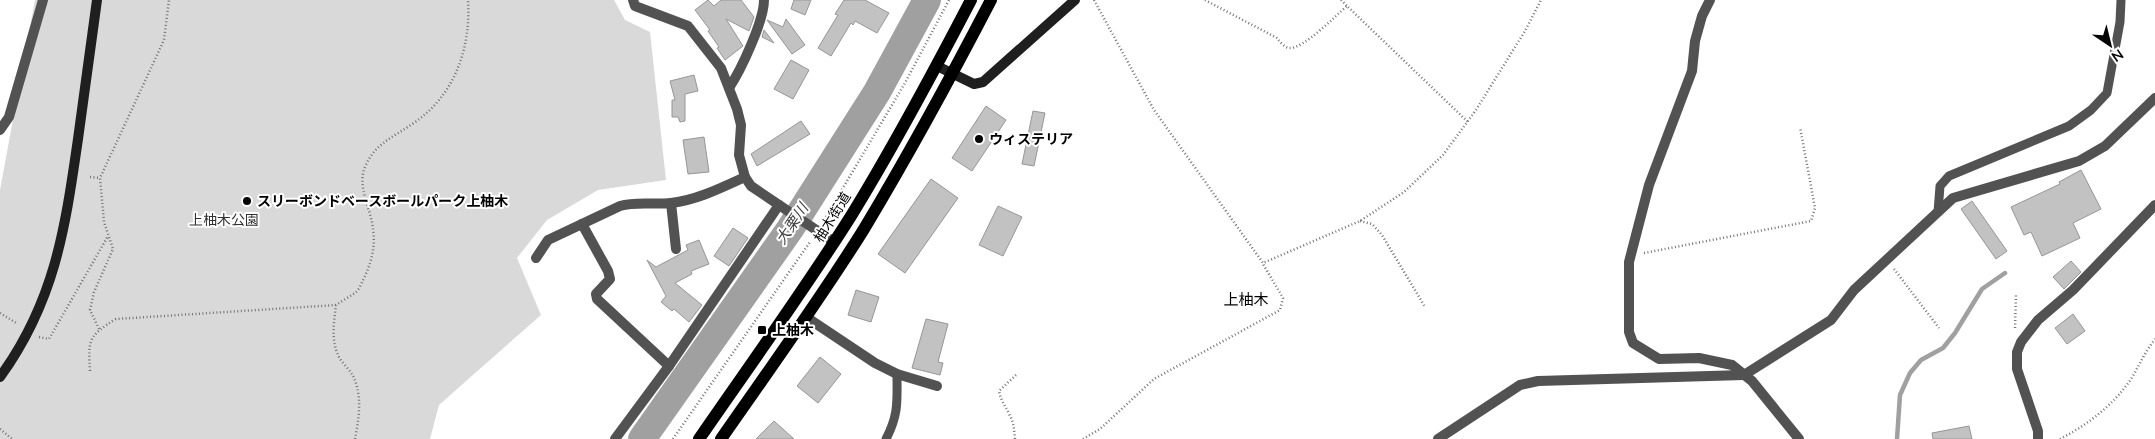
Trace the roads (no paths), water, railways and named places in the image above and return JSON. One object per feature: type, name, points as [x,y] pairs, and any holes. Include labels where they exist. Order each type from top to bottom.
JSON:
[{"type":"main road","name":"柚木街道","points":[[698,439],[787,314],[868,188],[937,66],[971,0]]},
{"type":"main road","points":[[720,439],[806,317],[880,201],[991,0]]},
{"type":"street","points":[[0,130],[8,117],[43,0]]},
{"type":"street","points":[[0,377],[26,337],[36,317],[59,255],[68,207],[97,0]]},
{"type":"street","points":[[633,0],[635,6],[688,26],[721,68],[741,125],[739,155],[745,176],[751,186],[834,242]]},
{"type":"street","points":[[729,88],[738,75],[762,14],[764,0]]},
{"type":"street","points":[[937,66],[974,84],[983,82],[1075,0]]},
{"type":"street","points":[[1710,0],[1702,16],[1695,41],[1692,71],[1649,186],[1631,255],[1627,306],[1629,332],[1633,343],[1659,359],[1700,358],[1732,364],[1752,381],[1799,439]]},
{"type":"street","points":[[1438,439],[1520,385],[1538,381],[1744,374],[1831,320],[1854,290],[1953,198],[2080,161],[2105,146],[2155,98]]},
{"type":"street","points":[[536,258],[548,240],[620,206],[631,203],[671,203],[708,194],[745,176]]},
{"type":"street","points":[[671,203],[676,249]]},
{"type":"street","points":[[2038,439],[2038,430],[2016,369],[2017,352],[2021,342],[2038,320],[2072,290],[2155,205]]},
{"type":"street","points":[[615,439],[782,207]]},
{"type":"street","points":[[582,224],[608,271],[610,279],[596,294],[597,299],[669,366]]},
{"type":"street","points":[[806,317],[875,363],[896,374],[937,386]]},
{"type":"lane","points":[[1938,212],[1940,186],[1950,176],[2068,126],[2091,110],[2107,93],[2120,22],[2121,0]]},
{"type":"lane","points":[[886,439],[898,408],[896,374]]},
{"type":"waterway","name":"大栗川","points":[[642,439],[790,229],[877,92],[927,0]]},
{"type":"waterway","points":[[1897,439],[1900,395],[1910,373],[1921,360],[1943,348],[1955,333],[1982,289],[2005,273]]},
{"type":"place","name":"ウィステリア","points":[[979,139]]},
{"type":"place","name":"スリーボンドベースボールパーク上柚木","points":[[247,201]]},
{"type":"place","name":"上柚木","points":[[762,330]]},
{"type":"district","name":"上柚木","points":[[1246,300]]},
{"type":"park label","name":"上柚木公園","points":[[224,220]]}]
